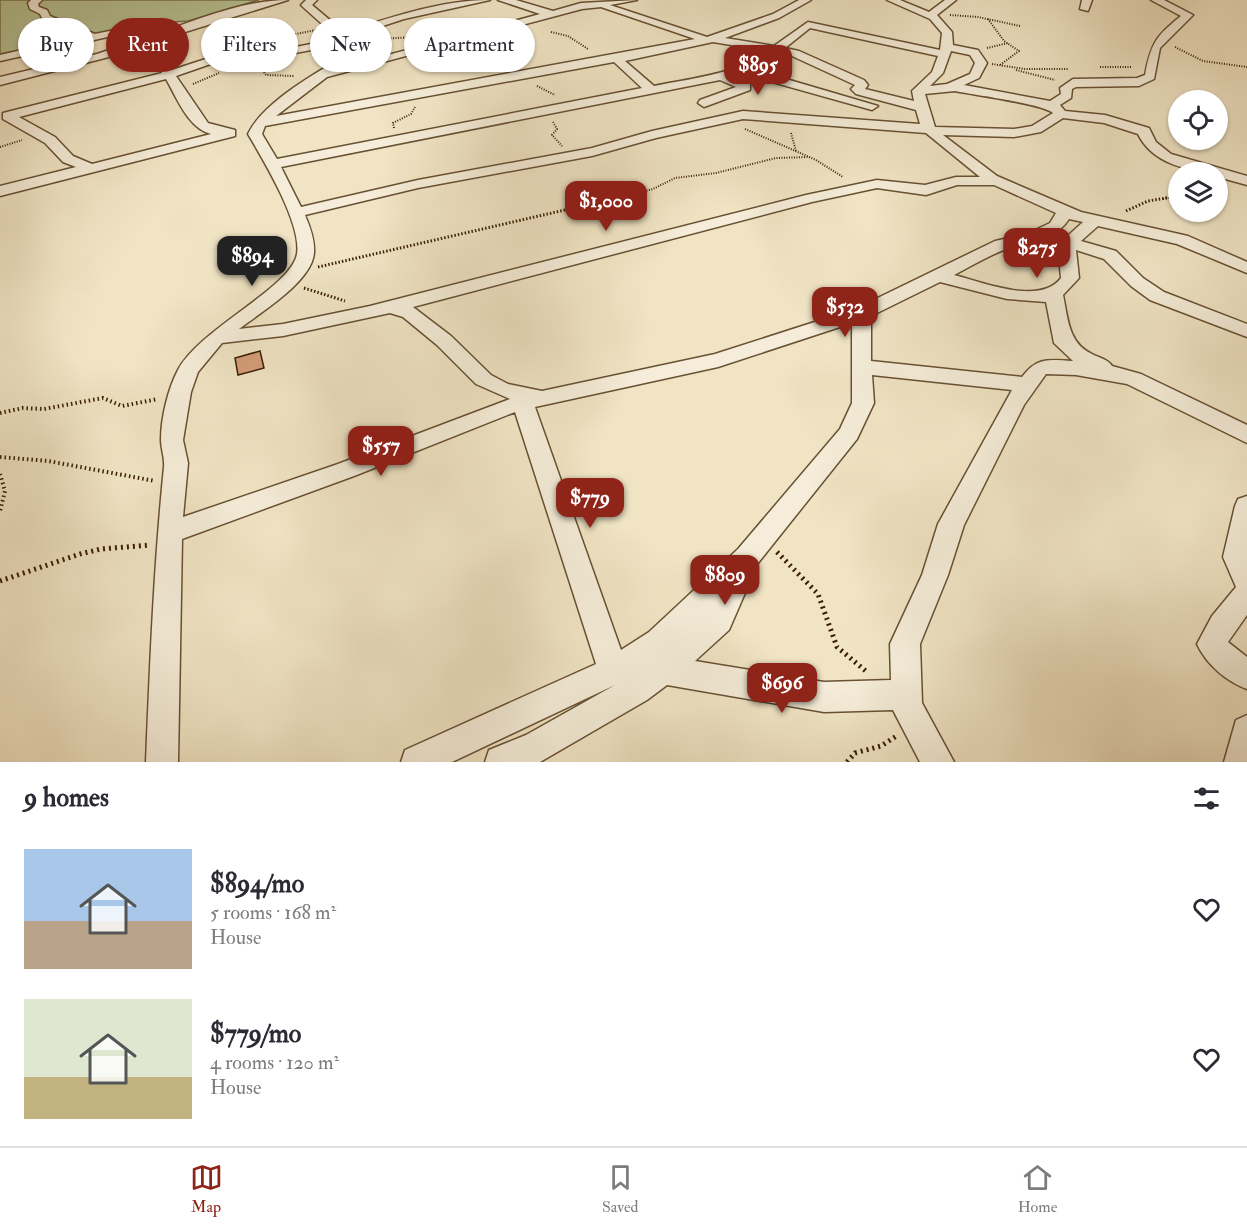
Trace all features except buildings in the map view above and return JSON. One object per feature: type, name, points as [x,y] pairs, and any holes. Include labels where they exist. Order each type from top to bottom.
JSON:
[{"type":"street","points":[[37,0],[33,3],[35,9],[44,12],[46,18]]},
{"type":"street","points":[[189,27],[283,0]]},
{"type":"street","points":[[312,0],[306,5],[320,18]]},
{"type":"street","points":[[392,21],[402,17],[485,0]]},
{"type":"street","points":[[503,0],[525,4],[541,12],[558,12]]},
{"type":"street","points":[[535,18],[593,2],[632,0]]},
{"type":"street","points":[[0,192],[258,126],[432,90],[606,61],[707,38],[762,21],[806,0]]},
{"type":"street","points":[[892,0],[932,16],[948,35],[937,73],[918,91]]},
{"type":"street","points":[[932,16],[951,0]]},
{"type":"street","points":[[295,213],[418,184],[592,152],[652,135],[750,114],[777,119],[931,130],[1014,133],[1036,129],[1056,110],[1067,95],[1066,88],[1070,84],[1143,81],[1150,77],[1155,48],[1161,39],[1188,15],[1155,0]]},
{"type":"street","points":[[593,2],[616,12],[707,38],[798,54],[860,83],[862,85],[856,89],[860,91],[921,106]]},
{"type":"street","points":[[272,164],[649,92],[721,76],[757,64],[805,26],[814,25],[945,51],[977,53],[980,62],[975,76],[951,87],[918,91]]},
{"type":"street","points":[[94,37],[106,35]]},
{"type":"street","points":[[0,81],[106,53]]},
{"type":"street","points":[[320,76],[404,53]]},
{"type":"street","points":[[0,58],[18,54]]},
{"type":"street","points":[[622,57],[619,61],[621,65],[648,86],[649,92]]},
{"type":"street","points":[[90,168],[68,159],[50,140],[8,117],[25,110],[171,74],[201,61]]},
{"type":"street","points":[[741,70],[872,106]]},
{"type":"street","points":[[162,762],[169,538],[176,463],[172,440],[185,379],[188,370],[216,337],[292,278],[306,250],[295,213],[255,134],[258,126],[301,89],[326,72]]},
{"type":"street","points":[[171,74],[182,97],[202,124],[209,129],[230,133]]},
{"type":"street","points":[[704,103],[732,94],[746,86],[721,76]]},
{"type":"street","points":[[951,87],[1138,128],[1144,131],[1152,147],[1166,157],[1247,182]]},
{"type":"street","points":[[664,88],[732,94]]},
{"type":"street","points":[[680,89],[731,118]]},
{"type":"street","points":[[918,91],[921,106],[931,130],[964,160],[998,181],[1065,212],[1094,221],[1175,238],[1247,268]]},
{"type":"street","points":[[872,106],[883,97]]},
{"type":"street","points":[[4,103],[16,103],[25,110]]},
{"type":"street","points":[[870,125],[874,113],[872,106]]},
{"type":"street","points":[[216,337],[283,330],[380,309],[858,188],[883,184],[930,189],[956,181],[998,181]]},
{"type":"street","points":[[169,538],[483,415],[524,402],[718,360],[862,313],[1001,245],[1032,238],[1056,226],[1065,212]]},
{"type":"street","points":[[938,276],[1026,296],[1044,297],[1054,294],[1069,281],[1066,255],[1069,242],[1094,221]]},
{"type":"street","points":[[1069,242],[1113,257],[1137,282],[1157,296],[1247,331]]},
{"type":"street","points":[[1054,294],[1060,335],[1067,347],[1083,358],[1153,387],[1247,435]]},
{"type":"street","points":[[380,309],[410,311],[421,324],[447,344],[472,372],[497,388],[511,393],[549,397]]},
{"type":"street","points":[[417,762],[613,670],[659,640],[756,546],[849,433],[863,403],[862,313]]},
{"type":"street","points":[[861,367],[1027,385]]},
{"type":"street","points":[[938,762],[905,702],[905,644],[935,574],[951,524],[1014,403],[1039,369],[1045,367],[1124,376]]},
{"type":"street","points":[[524,402],[613,670]]},
{"type":"street","points":[[1247,506],[1236,557],[1247,581]]},
{"type":"street","points":[[501,762],[537,747],[636,690],[663,670],[719,621],[756,546]]},
{"type":"street","points":[[1247,594],[1222,625],[1212,644],[1220,654],[1247,675]]},
{"type":"street","points":[[663,670],[824,697],[905,702]]},
{"type":"street","points":[[1240,762],[1247,731]]},
{"type":"path","points":[[932,16],[987,18],[1020,26]]},
{"type":"path","points":[[987,18],[1004,40],[1019,51],[1001,66]]},
{"type":"path","points":[[551,32],[571,38],[606,61]]},
{"type":"path","points":[[1161,39],[1203,61],[1247,67]]},
{"type":"path","points":[[980,62],[1070,84]]},
{"type":"path","points":[[1001,66],[1076,69]]},
{"type":"path","points":[[1094,67],[1153,68]]},
{"type":"path","points":[[264,72],[266,75],[320,76]]},
{"type":"path","points":[[513,76],[560,98],[563,102],[561,109]]},
{"type":"path","points":[[398,140],[393,123],[411,114],[432,90]]},
{"type":"path","points":[[546,112],[557,129],[552,135],[571,155]]},
{"type":"path","points":[[731,118],[754,135],[825,165],[858,188]]},
{"type":"path","points":[[292,278],[653,189],[675,178],[716,173],[776,158],[809,157]]},
{"type":"path","points":[[1121,212],[1132,210],[1148,201],[1168,198]]},
{"type":"path","points":[[292,278],[380,309]]},
{"type":"path","points":[[0,413],[23,408],[44,410],[103,398],[122,406],[152,401],[185,379]]},
{"type":"path","points":[[0,457],[48,462],[174,486]]},
{"type":"path","points":[[0,474],[5,491],[0,511]]},
{"type":"path","points":[[0,581],[101,549],[169,538]]},
{"type":"path","points":[[756,546],[776,551],[818,594],[837,647],[905,702],[899,735],[881,746],[855,753],[847,762]]},
{"type":"green space","points":[[0,0],[259,0],[189,21],[189,18],[106,18],[106,32],[94,34],[94,18],[18,18],[18,50],[0,54]]}]
